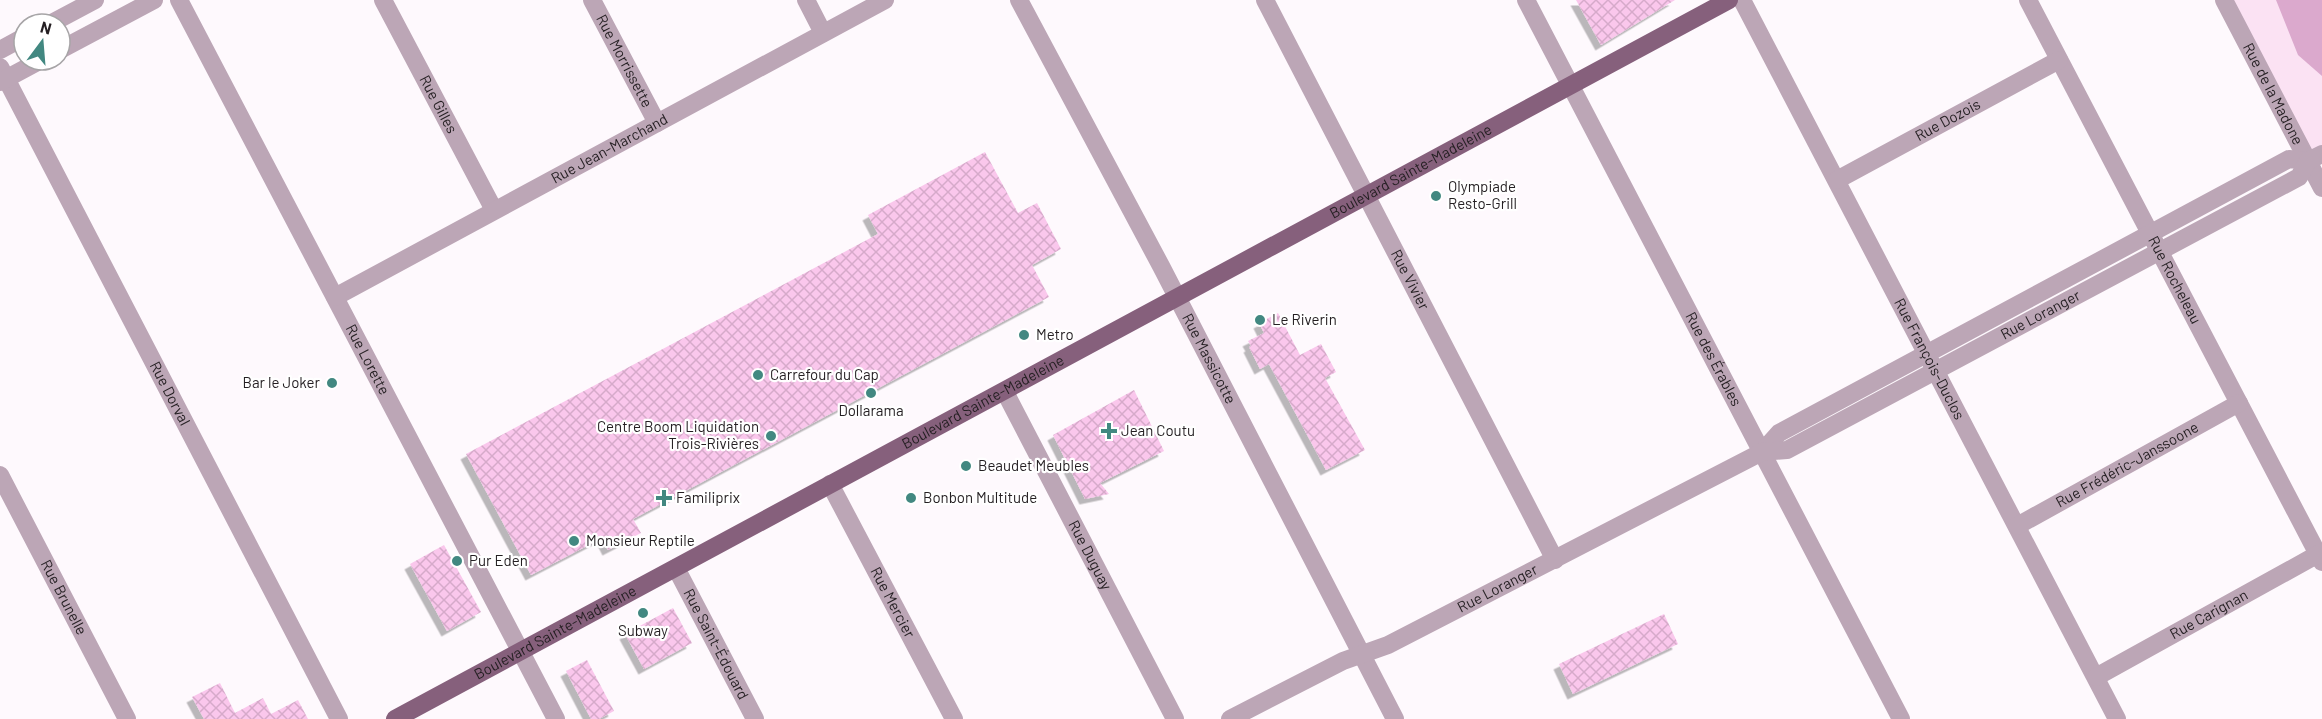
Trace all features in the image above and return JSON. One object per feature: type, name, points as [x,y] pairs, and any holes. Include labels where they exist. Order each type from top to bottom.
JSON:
[{"type":"main road","name":"Boulevard Sainte-Madeleine","points":[[395,719],[1729,0]]},
{"type":"street","points":[[72,12],[95,0]]},
{"type":"street","points":[[72,44],[154,0]]},
{"type":"street","name":"Rue Lorette","points":[[179,0],[556,719]]},
{"type":"street","name":"Rue Gilles","points":[[383,0],[494,210]]},
{"type":"street","name":"Rue Morrissette","points":[[592,0],[657,123]]},
{"type":"street","points":[[806,0],[823,33]]},
{"type":"street","name":"Rue Jean-Marchand","points":[[335,297],[885,0]]},
{"type":"street","name":"Rue Massicotte","points":[[1019,0],[1177,298],[1395,719]]},
{"type":"street","name":"Rue Vivier","points":[[1265,0],[1555,560]]},
{"type":"street","name":"Rue des Érables","points":[[1526,0],[1901,719]]},
{"type":"street","name":"Rue François-Duclos","points":[[1742,0],[2117,719]]},
{"type":"street","name":"Rue Rocheleau","points":[[2028,0],[2321,556]]},
{"type":"street","name":"Rue de la Madone","points":[[2224,0],[2315,158],[2322,188]]},
{"type":"street","name":"Rue Dozois","points":[[1837,180],[2059,60]]},
{"type":"street","name":"Rue Dorval","points":[[2,76],[339,719]]},
{"type":"street","name":"Rue Loranger","points":[[1230,719],[1343,661],[1388,645],[1762,452],[1779,433],[2289,159],[2315,158]]},
{"type":"street","name":"Rue Loranger","points":[[1762,452],[1787,450],[2299,177],[2315,158]]},
{"type":"street","name":"Rue Duguay","points":[[1005,392],[1175,719]]},
{"type":"street","name":"Rue Frédéric-Janssoone","points":[[2017,526],[2239,403]]},
{"type":"street","name":"Rue Brunelle","points":[[0,475],[127,719]]},
{"type":"street","name":"Rue Mercier","points":[[830,484],[954,719]]},
{"type":"street","name":"Rue Carignan","points":[[2096,677],[2321,556]]},
{"type":"street","name":"Rue Saint-Édouard","points":[[676,568],[755,719]]},
{"type":"shaded area","points":[[2225,0],[2322,0],[2322,155],[2307,163]]},
{"type":"shaded area","points":[[2276,0],[2322,0],[2322,76],[2298,55]]},
{"type":"building","points":[[1576,0],[1675,0],[1601,45]]},
{"type":"building","name":"Carrefour du Cap","points":[[985,152],[1018,213],[1037,203],[1061,249],[1032,265],[1049,297],[633,519],[641,533],[608,550],[602,538],[531,575],[466,454],[878,234],[868,215]]},
{"type":"building","points":[[1278,313],[1300,355],[1321,344],[1336,372],[1325,378],[1365,450],[1326,470],[1269,364],[1260,369],[1249,347],[1251,346],[1248,341],[1264,333],[1259,323]]},
{"type":"building","points":[[1134,390],[1164,451],[1100,483],[1109,494],[1085,499],[1053,435]]},
{"type":"building","points":[[444,545],[481,612],[447,631],[410,564]]},
{"type":"building","points":[[673,608],[692,643],[644,669],[625,634]]},
{"type":"building","points":[[1664,614],[1678,644],[1573,694],[1559,664]]},
{"type":"building","points":[[587,660],[614,711],[599,719],[591,719],[566,671]]},
{"type":"building","points":[[220,683],[235,713],[263,698],[271,714],[298,700],[308,719],[204,719],[192,697]]},
{"type":"place","name":"Olympiade Resto-Grill","points":[[1436,196]]},
{"type":"place","name":"Le Riverin","points":[[1260,320]]},
{"type":"place","name":"Metro","points":[[1024,335]]},
{"type":"place","name":"Carrefour du Cap","points":[[758,375]]},
{"type":"place","name":"Bar le Joker","points":[[332,383]]},
{"type":"place","name":"Dollarama","points":[[871,393]]},
{"type":"place","name":"Jean Coutu","points":[[1109,431]]},
{"type":"place","name":"Centre Boom Liquidation Trois-Rivières","points":[[771,436]]},
{"type":"place","name":"Beaudet Meubles","points":[[966,466]]},
{"type":"place","name":"Familiprix","points":[[664,498]]},
{"type":"place","name":"Bonbon Multitude","points":[[911,498]]},
{"type":"place","name":"Monsieur Reptile","points":[[574,541]]},
{"type":"place","name":"Pur Eden","points":[[457,561]]},
{"type":"place","name":"Subway","points":[[643,613]]}]
